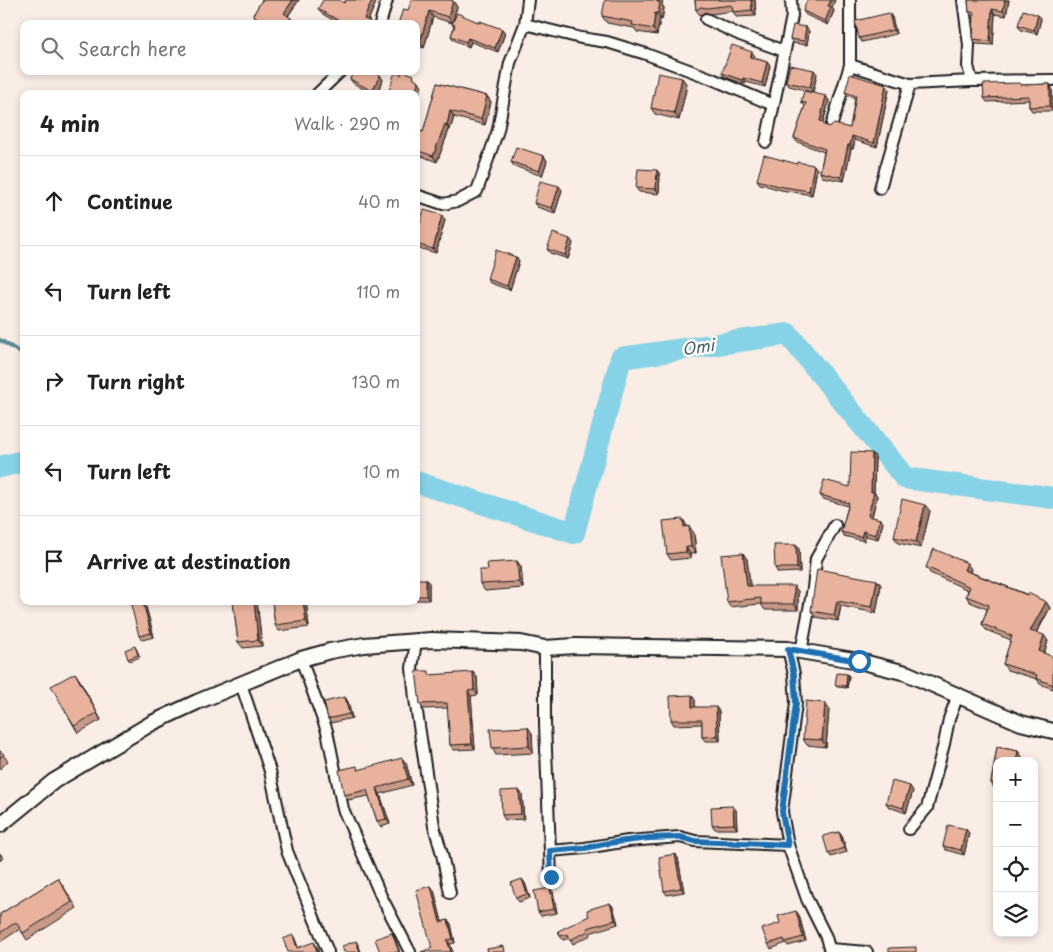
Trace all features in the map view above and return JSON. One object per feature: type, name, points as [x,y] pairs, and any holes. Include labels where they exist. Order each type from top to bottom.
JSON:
[{"type":"main road","points":[[0,825],[54,781],[144,728],[197,702],[301,659],[330,650],[364,645],[416,641],[521,643],[546,648],[575,646],[795,651],[859,661],[906,673],[1021,723],[1053,732]]},
{"type":"street","points":[[381,20],[387,0]]},
{"type":"street","points":[[420,196],[443,204],[458,201],[478,191],[498,130],[510,63],[525,24],[528,0]]},
{"type":"street","points":[[766,142],[792,16],[791,0]]},
{"type":"street","points":[[832,124],[850,65],[850,0]]},
{"type":"street","points":[[963,0],[969,45],[968,66],[972,81]]},
{"type":"street","points":[[706,19],[740,35],[784,51]]},
{"type":"street","points":[[525,24],[581,38],[607,42],[646,54],[710,78],[773,105]]},
{"type":"street","points":[[850,65],[910,84],[1053,80]]},
{"type":"street","points":[[321,90],[337,75]]},
{"type":"street","points":[[880,188],[910,84]]},
{"type":"street","points":[[835,526],[816,559],[813,588],[795,651],[796,703],[782,812],[788,845],[807,899],[826,937],[830,950],[867,952]]},
{"type":"street","points":[[416,641],[412,668],[415,699],[434,826],[450,893]]},
{"type":"street","points":[[546,648],[545,724],[551,877]]},
{"type":"street","points":[[301,659],[327,731],[343,809],[380,896],[410,952]]},
{"type":"street","points":[[241,684],[270,771],[287,851],[328,952]]},
{"type":"street","points":[[910,829],[927,808],[949,719],[958,695]]},
{"type":"street","points":[[550,851],[585,848],[649,838],[680,837],[695,841],[788,845]]},
{"type":"building","points":[[262,0],[293,0],[284,13],[293,20],[261,20],[253,15]]},
{"type":"building","points":[[323,0],[339,0],[344,3],[346,0],[372,0],[364,19],[367,20],[337,20],[318,9]]},
{"type":"building","points":[[412,0],[453,1],[448,17],[429,11],[420,42],[420,20],[399,20],[403,9],[408,10]]},
{"type":"building","points":[[605,0],[657,0],[657,2],[660,2],[658,13],[655,13],[653,29],[632,25],[633,22],[602,16]]},
{"type":"building","points":[[695,0],[751,0],[752,10],[733,12],[732,5],[701,7],[696,10]]},
{"type":"building","points":[[807,0],[831,0],[828,6],[831,7],[825,21],[803,11]]},
{"type":"building","points":[[968,0],[1005,0],[1003,11],[992,9],[990,41],[973,39],[974,12],[969,12]]},
{"type":"building","points":[[1023,10],[1038,15],[1034,30],[1018,25]]},
{"type":"building","points":[[457,13],[480,23],[480,21],[502,29],[495,48],[468,38],[466,42],[451,36],[455,25],[452,24]]},
{"type":"building","points":[[889,13],[893,30],[859,38],[855,21]]},
{"type":"building","points":[[793,25],[806,27],[804,41],[790,39]]},
{"type":"building","points":[[732,45],[752,52],[750,57],[767,62],[762,83],[743,78],[742,80],[722,73]]},
{"type":"building","points":[[790,65],[814,70],[810,87],[786,82]]},
{"type":"building","points":[[658,73],[682,78],[674,113],[651,108]]},
{"type":"building","points":[[850,74],[886,85],[874,143],[852,136],[850,145],[848,145],[841,177],[820,172],[825,149],[794,138],[806,103],[801,102],[804,91],[826,96],[820,121],[824,125],[830,127],[834,124],[850,128],[856,96],[845,92]]},
{"type":"building","points":[[352,75],[380,75],[372,90],[350,79]]},
{"type":"building","points":[[394,75],[414,75],[413,78],[419,81],[416,90],[389,90]]},
{"type":"building","points":[[437,83],[487,96],[481,119],[450,111],[447,125],[445,124],[433,156],[420,151],[420,131],[423,132]]},
{"type":"building","points":[[1020,83],[1020,85],[1050,84],[1050,106],[1029,107],[1029,96],[984,98],[983,84]]},
{"type":"building","points":[[516,147],[544,156],[539,171],[511,162]]},
{"type":"building","points":[[764,155],[797,164],[797,162],[814,165],[809,191],[778,186],[757,180]]},
{"type":"building","points":[[638,169],[657,170],[656,189],[636,188]]},
{"type":"building","points":[[540,181],[559,186],[552,208],[534,203]]},
{"type":"building","points":[[424,210],[442,215],[433,249],[420,245],[420,224]]},
{"type":"building","points":[[553,233],[570,239],[565,255],[547,249]]},
{"type":"building","points":[[496,250],[516,257],[507,286],[487,279]]},
{"type":"building","points":[[851,452],[872,453],[871,492],[874,492],[868,516],[880,519],[875,535],[863,531],[861,537],[841,532],[849,503],[820,495],[824,480],[850,487]]},
{"type":"building","points":[[902,499],[925,505],[916,542],[894,537]]},
{"type":"building","points":[[683,519],[684,527],[689,526],[691,547],[686,547],[686,552],[667,554],[663,521]]},
{"type":"building","points":[[774,545],[796,545],[797,568],[775,568]]},
{"type":"building","points":[[934,549],[967,563],[964,570],[1027,595],[1028,593],[1046,602],[1030,631],[1044,635],[1039,651],[1053,657],[1053,685],[1036,678],[1037,675],[1003,664],[1012,636],[982,624],[989,605],[966,596],[970,587],[926,567]]},
{"type":"building","points":[[743,553],[747,586],[794,586],[794,604],[761,604],[761,598],[727,602],[721,555]]},
{"type":"building","points":[[517,561],[519,582],[480,584],[479,570],[488,570],[487,563]]},
{"type":"building","points":[[817,569],[877,580],[872,607],[837,601],[834,615],[811,611]]},
{"type":"building","points":[[420,579],[426,579],[426,596],[420,596]]},
{"type":"building","points":[[131,605],[144,605],[151,633],[139,636]]},
{"type":"building","points":[[233,605],[254,605],[258,640],[238,642]]},
{"type":"building","points":[[272,605],[304,605],[306,621],[275,625]]},
{"type":"building","points":[[135,646],[138,655],[128,659],[125,650]]},
{"type":"building","points":[[416,671],[429,671],[429,675],[473,672],[474,690],[468,691],[472,744],[450,745],[447,703],[420,704]]},
{"type":"building","points":[[75,673],[97,713],[74,726],[51,686]]},
{"type":"building","points":[[837,673],[847,674],[846,686],[835,685]]},
{"type":"building","points":[[692,695],[692,707],[716,707],[717,736],[702,737],[702,720],[671,720],[670,696]]},
{"type":"building","points":[[345,697],[349,714],[328,719],[324,702]]},
{"type":"building","points":[[806,701],[825,703],[822,740],[803,739]]},
{"type":"building","points":[[528,727],[529,746],[492,748],[490,729]]},
{"type":"building","points":[[997,747],[1018,751],[1017,757],[995,757]]},
{"type":"building","points":[[402,758],[408,779],[377,788],[386,819],[377,821],[367,790],[344,795],[339,770],[357,766],[358,770]]},
{"type":"building","points":[[892,781],[910,786],[903,808],[886,803]]},
{"type":"building","points":[[519,790],[521,814],[502,815],[501,791]]},
{"type":"building","points":[[733,806],[734,824],[712,825],[711,807]]},
{"type":"building","points":[[948,825],[966,829],[961,850],[943,846]]},
{"type":"building","points":[[839,832],[844,848],[828,853],[823,836]]},
{"type":"building","points":[[675,854],[681,888],[664,891],[659,857]]},
{"type":"building","points":[[58,878],[72,902],[23,933],[16,922],[0,933],[0,914]]},
{"type":"building","points":[[522,879],[527,894],[516,898],[511,883]]},
{"type":"building","points":[[431,886],[440,922],[448,920],[453,939],[447,940],[451,952],[421,952],[432,948],[416,890]]},
{"type":"building","points":[[550,888],[554,909],[538,912],[534,891]]},
{"type":"building","points":[[610,903],[615,920],[587,928],[588,931],[570,940],[568,934],[560,936],[558,931],[589,916],[587,910]]},
{"type":"building","points":[[796,911],[803,937],[785,942],[784,939],[768,944],[762,929],[780,923],[778,916]]},
{"type":"building","points":[[392,933],[399,952],[380,952],[375,939]]},
{"type":"building","points":[[293,935],[297,948],[314,942],[317,952],[288,952],[283,939]]},
{"type":"building","points":[[356,941],[360,952],[344,952],[342,946]]},
{"type":"building","points":[[504,946],[505,952],[488,952],[487,949]]},
{"type":"building","points":[[916,947],[916,952],[889,952],[889,948]]},
{"type":"waterway","name":"Omi","points":[[420,483],[574,533],[621,358],[788,334],[905,478],[1053,498]]},
{"type":"waterway","points":[[0,340],[20,352]]},
{"type":"waterway","name":"Omi","points":[[0,467],[20,462]]},
{"type":"route","points":[[551,877],[550,851],[585,848],[609,843],[649,838],[680,837],[695,841],[788,845],[782,812],[796,703],[794,674],[788,649],[859,661]]}]
